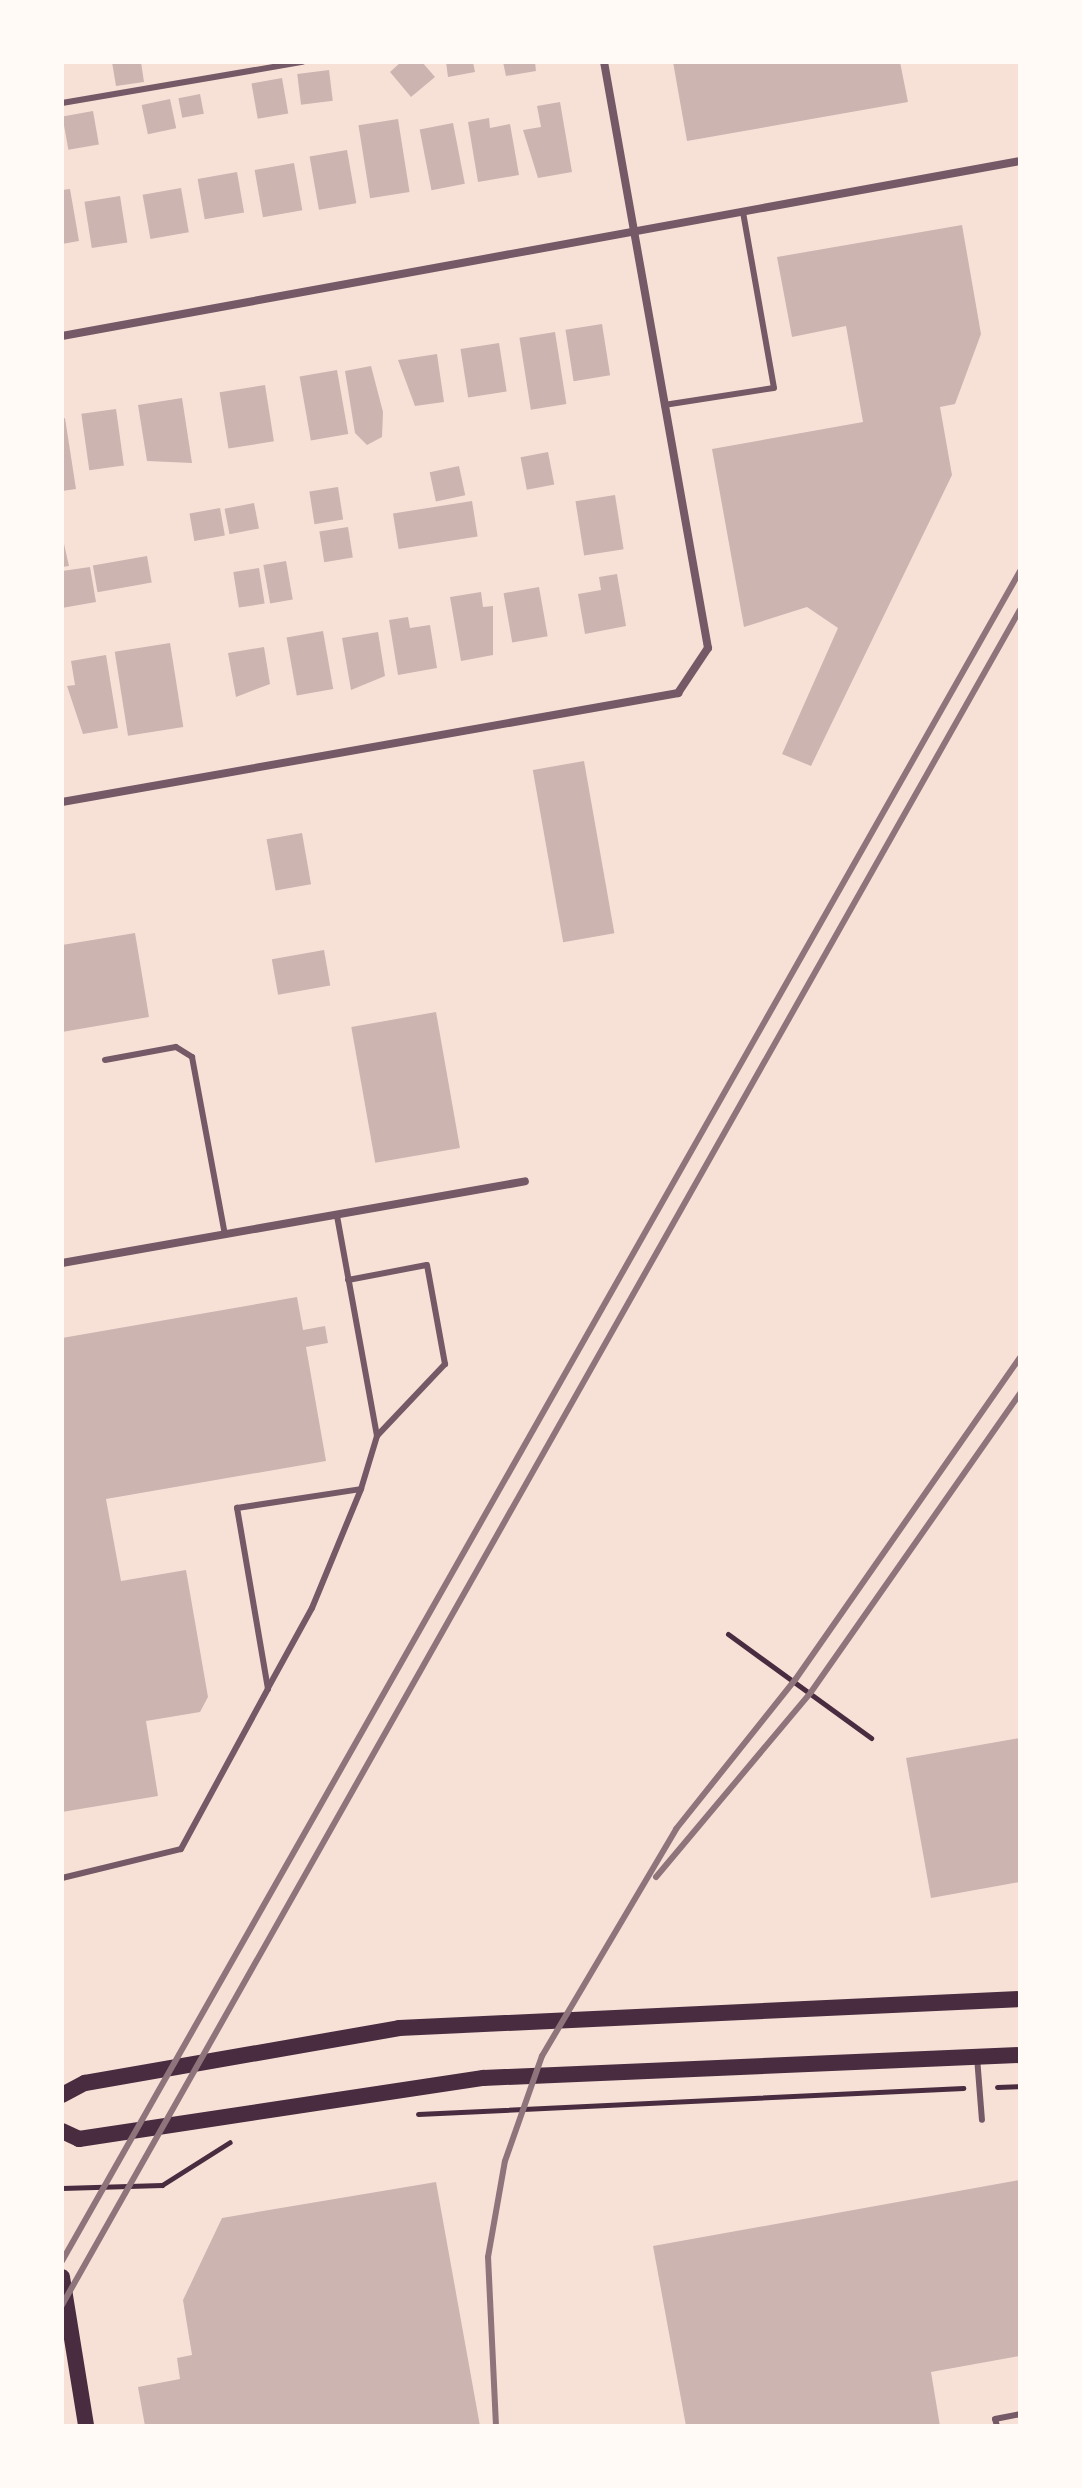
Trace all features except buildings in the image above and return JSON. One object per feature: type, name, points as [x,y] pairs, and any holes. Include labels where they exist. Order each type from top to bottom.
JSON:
[{"type":"main road","points":[[62,2095],[85,2083],[399,2028],[1020,1999]]},
{"type":"main road","points":[[62,2131],[79,2139],[483,2078],[1020,2055]]},
{"type":"main road","points":[[62,2277],[86,2426]]},
{"type":"street","points":[[62,802],[678,693],[708,648],[604,62]]},
{"type":"street","points":[[62,336],[1020,161]]},
{"type":"street","points":[[62,1263],[525,1181]]},
{"type":"lane","points":[[62,103],[303,62]]},
{"type":"lane","points":[[664,405],[774,388],[743,212]]},
{"type":"lane","points":[[105,1060],[176,1047],[192,1057],[225,1235]]},
{"type":"lane","points":[[337,1215],[377,1436]]},
{"type":"lane","points":[[62,1878],[181,1849],[312,1608],[361,1489],[377,1436],[445,1364],[427,1265],[348,1280]]},
{"type":"lane","points":[[268,1689],[237,1508],[361,1489]]},
{"type":"lane","points":[[977,2057],[982,2120]]},
{"type":"lane","points":[[997,2426],[995,2419],[1020,2414]]},
{"type":"path","points":[[728,1634],[871,1738]]},
{"type":"path","points":[[404,2115],[1020,2086]]},
{"type":"path","points":[[62,2188],[162,2185],[241,2140]]},
{"type":"railway","points":[[62,2261],[1020,571]]},
{"type":"railway","points":[[62,2305],[1020,610]]},
{"type":"railway","points":[[496,2426],[488,2257],[505,2161],[542,2056],[676,1829],[795,1680],[1020,1358]]},
{"type":"railway","points":[[656,1877],[811,1692],[1020,1393]]}]
